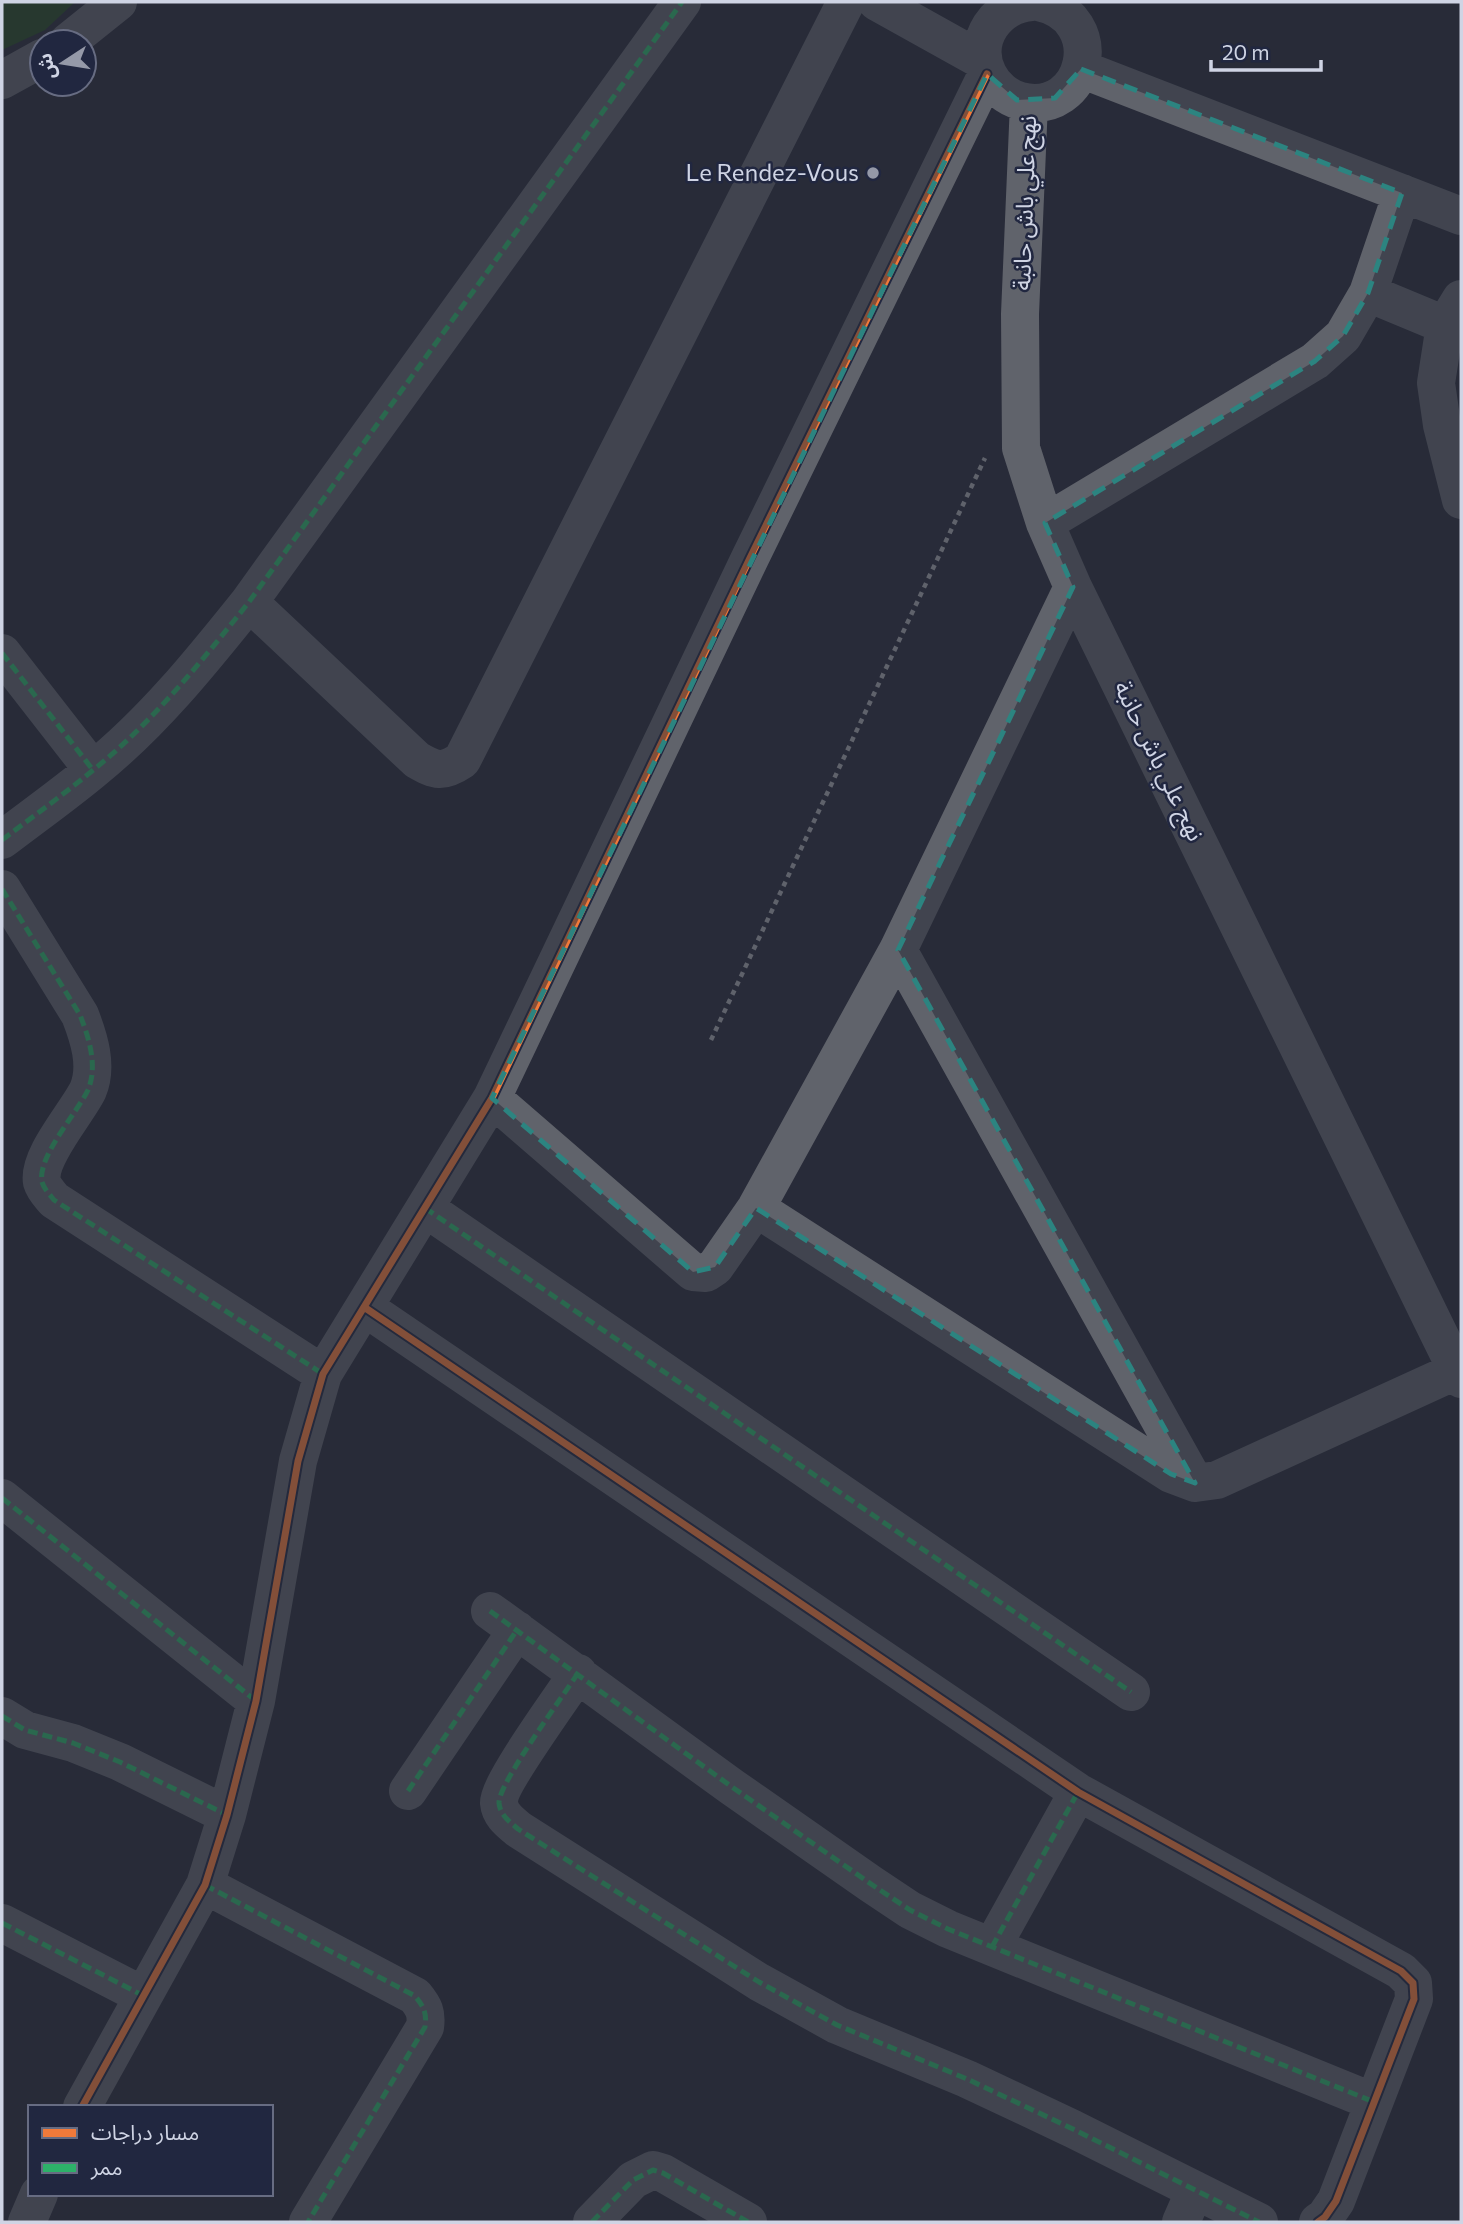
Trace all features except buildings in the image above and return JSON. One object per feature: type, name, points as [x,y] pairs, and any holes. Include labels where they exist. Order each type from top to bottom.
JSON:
[{"type":"street","points":[[86,28],[118,2]]},
{"type":"street","points":[[2,839],[93,771],[155,712],[181,685],[249,602],[682,2]]},
{"type":"street","points":[[249,602],[418,760],[434,770],[450,768],[462,760],[846,2]]},
{"type":"street","points":[[877,2],[985,68]]},
{"type":"street","points":[[1023,2],[1050,4],[1071,19],[1079,30],[1084,56],[1075,81],[1055,98],[1043,102],[1029,103],[1005,94],[995,85],[985,68],[982,48],[991,23],[1000,13],[1023,2]]},
{"type":"street","points":[[2,80],[28,66]]},
{"type":"street","points":[[83,2105],[205,1885],[227,1815],[256,1701],[298,1461],[323,1374],[492,1098],[985,68]]},
{"type":"street","points":[[1081,69],[1461,216]]},
{"type":"street","name":"نهج علي باش حانبة","points":[[1029,103],[1020,314],[1021,448],[1045,523],[1073,587],[1460,1375]]},
{"type":"street","points":[[1045,523],[1315,361],[1342,336],[1368,293],[1402,193]]},
{"type":"street","points":[[1368,293],[1453,312],[1436,383],[1441,425],[1461,500]]},
{"type":"street","points":[[492,1098],[693,1272],[706,1273],[715,1267],[756,1208],[898,950],[1073,587]]},
{"type":"street","points":[[2,653],[93,771]]},
{"type":"street","points":[[2,889],[80,1015],[89,1037],[92,1062],[88,1088],[44,1165],[42,1181],[47,1193],[323,1374]]},
{"type":"street","points":[[898,950],[1195,1483]]},
{"type":"street","points":[[425,1208],[1131,1692]]},
{"type":"street","points":[[756,1208],[1171,1474],[1195,1483],[1217,1480],[1460,1375]]},
{"type":"street","points":[[364,1307],[1078,1792],[1401,1971],[1413,1983],[1413,1999],[1336,2201],[1318,2222]]},
{"type":"street","points":[[2,1498],[256,1701]]},
{"type":"street","points":[[408,1791],[503,1621],[579,1673],[732,1787],[910,1910],[992,1947],[1374,2102]]},
{"type":"street","points":[[579,1673],[507,1780],[499,1801],[503,1815],[518,1829],[759,1982],[837,2025],[967,2079],[1188,2206],[1259,2222]]},
{"type":"street","points":[[2,1716],[25,1730],[73,1743],[120,1762],[227,1815]]},
{"type":"street","points":[[992,1947],[1078,1792]]},
{"type":"street","points":[[205,1885],[415,1996],[423,2006],[425,2027],[308,2222]]},
{"type":"street","points":[[2,1923],[142,1995]]},
{"type":"street","points":[[592,2222],[633,2180],[653,2170],[663,2173],[747,2222]]},
{"type":"street","points":[[27,2222],[38,2196]]},
{"type":"path","points":[[711,1040],[986,454],[1021,448]]},
{"type":"highlighted area","points":[[1081,69],[1402,193],[1368,293],[1343,336],[1315,361],[1045,523],[1073,587],[898,950],[1195,1483],[1171,1474],[756,1208],[715,1267],[693,1272],[492,1098],[987,74],[1017,100],[1055,98]]},
{"type":"green space","points":[[2,2],[75,2],[47,28],[28,28],[28,38],[2,50]]},
{"type":"marked path","points":[[2,840],[81,780],[135,733],[231,625],[682,2]]},
{"type":"marked path","points":[[2,653],[93,770]]},
{"type":"marked path","points":[[2,889],[80,1015],[91,1052],[92,1071],[88,1090],[51,1148],[42,1172],[42,1182],[46,1189],[54,1200],[323,1374]]},
{"type":"marked path","points":[[425,1208],[1131,1692]]},
{"type":"marked path","points":[[2,1498],[256,1701]]},
{"type":"marked path","points":[[490,1611],[732,1787],[910,1910],[948,1929],[1374,2102]]},
{"type":"marked path","points":[[408,1791],[517,1630]]},
{"type":"marked path","points":[[578,1673],[520,1759],[502,1793],[499,1803],[501,1811],[518,1829],[759,1982],[837,2025],[967,2079],[1259,2222]]},
{"type":"marked path","points":[[2,1716],[25,1730],[73,1743],[120,1762],[227,1815]]},
{"type":"marked path","points":[[992,1947],[1078,1792]]},
{"type":"marked path","points":[[205,1885],[415,1996],[424,2010],[425,2027],[308,2222]]},
{"type":"marked path","points":[[2,1923],[142,1995]]},
{"type":"marked path","points":[[592,2222],[633,2180],[653,2170],[663,2173],[748,2222]]},
{"type":"cycle path","points":[[83,2105],[205,1885],[227,1815],[256,1701],[298,1461],[323,1374],[492,1098],[750,558],[987,74]]},
{"type":"cycle path","points":[[364,1307],[1078,1792],[1401,1971],[1413,1983],[1414,1999],[1336,2201],[1318,2222]]},
{"type":"place","name":"Le Rendez-Vous","points":[[873,173]]}]
